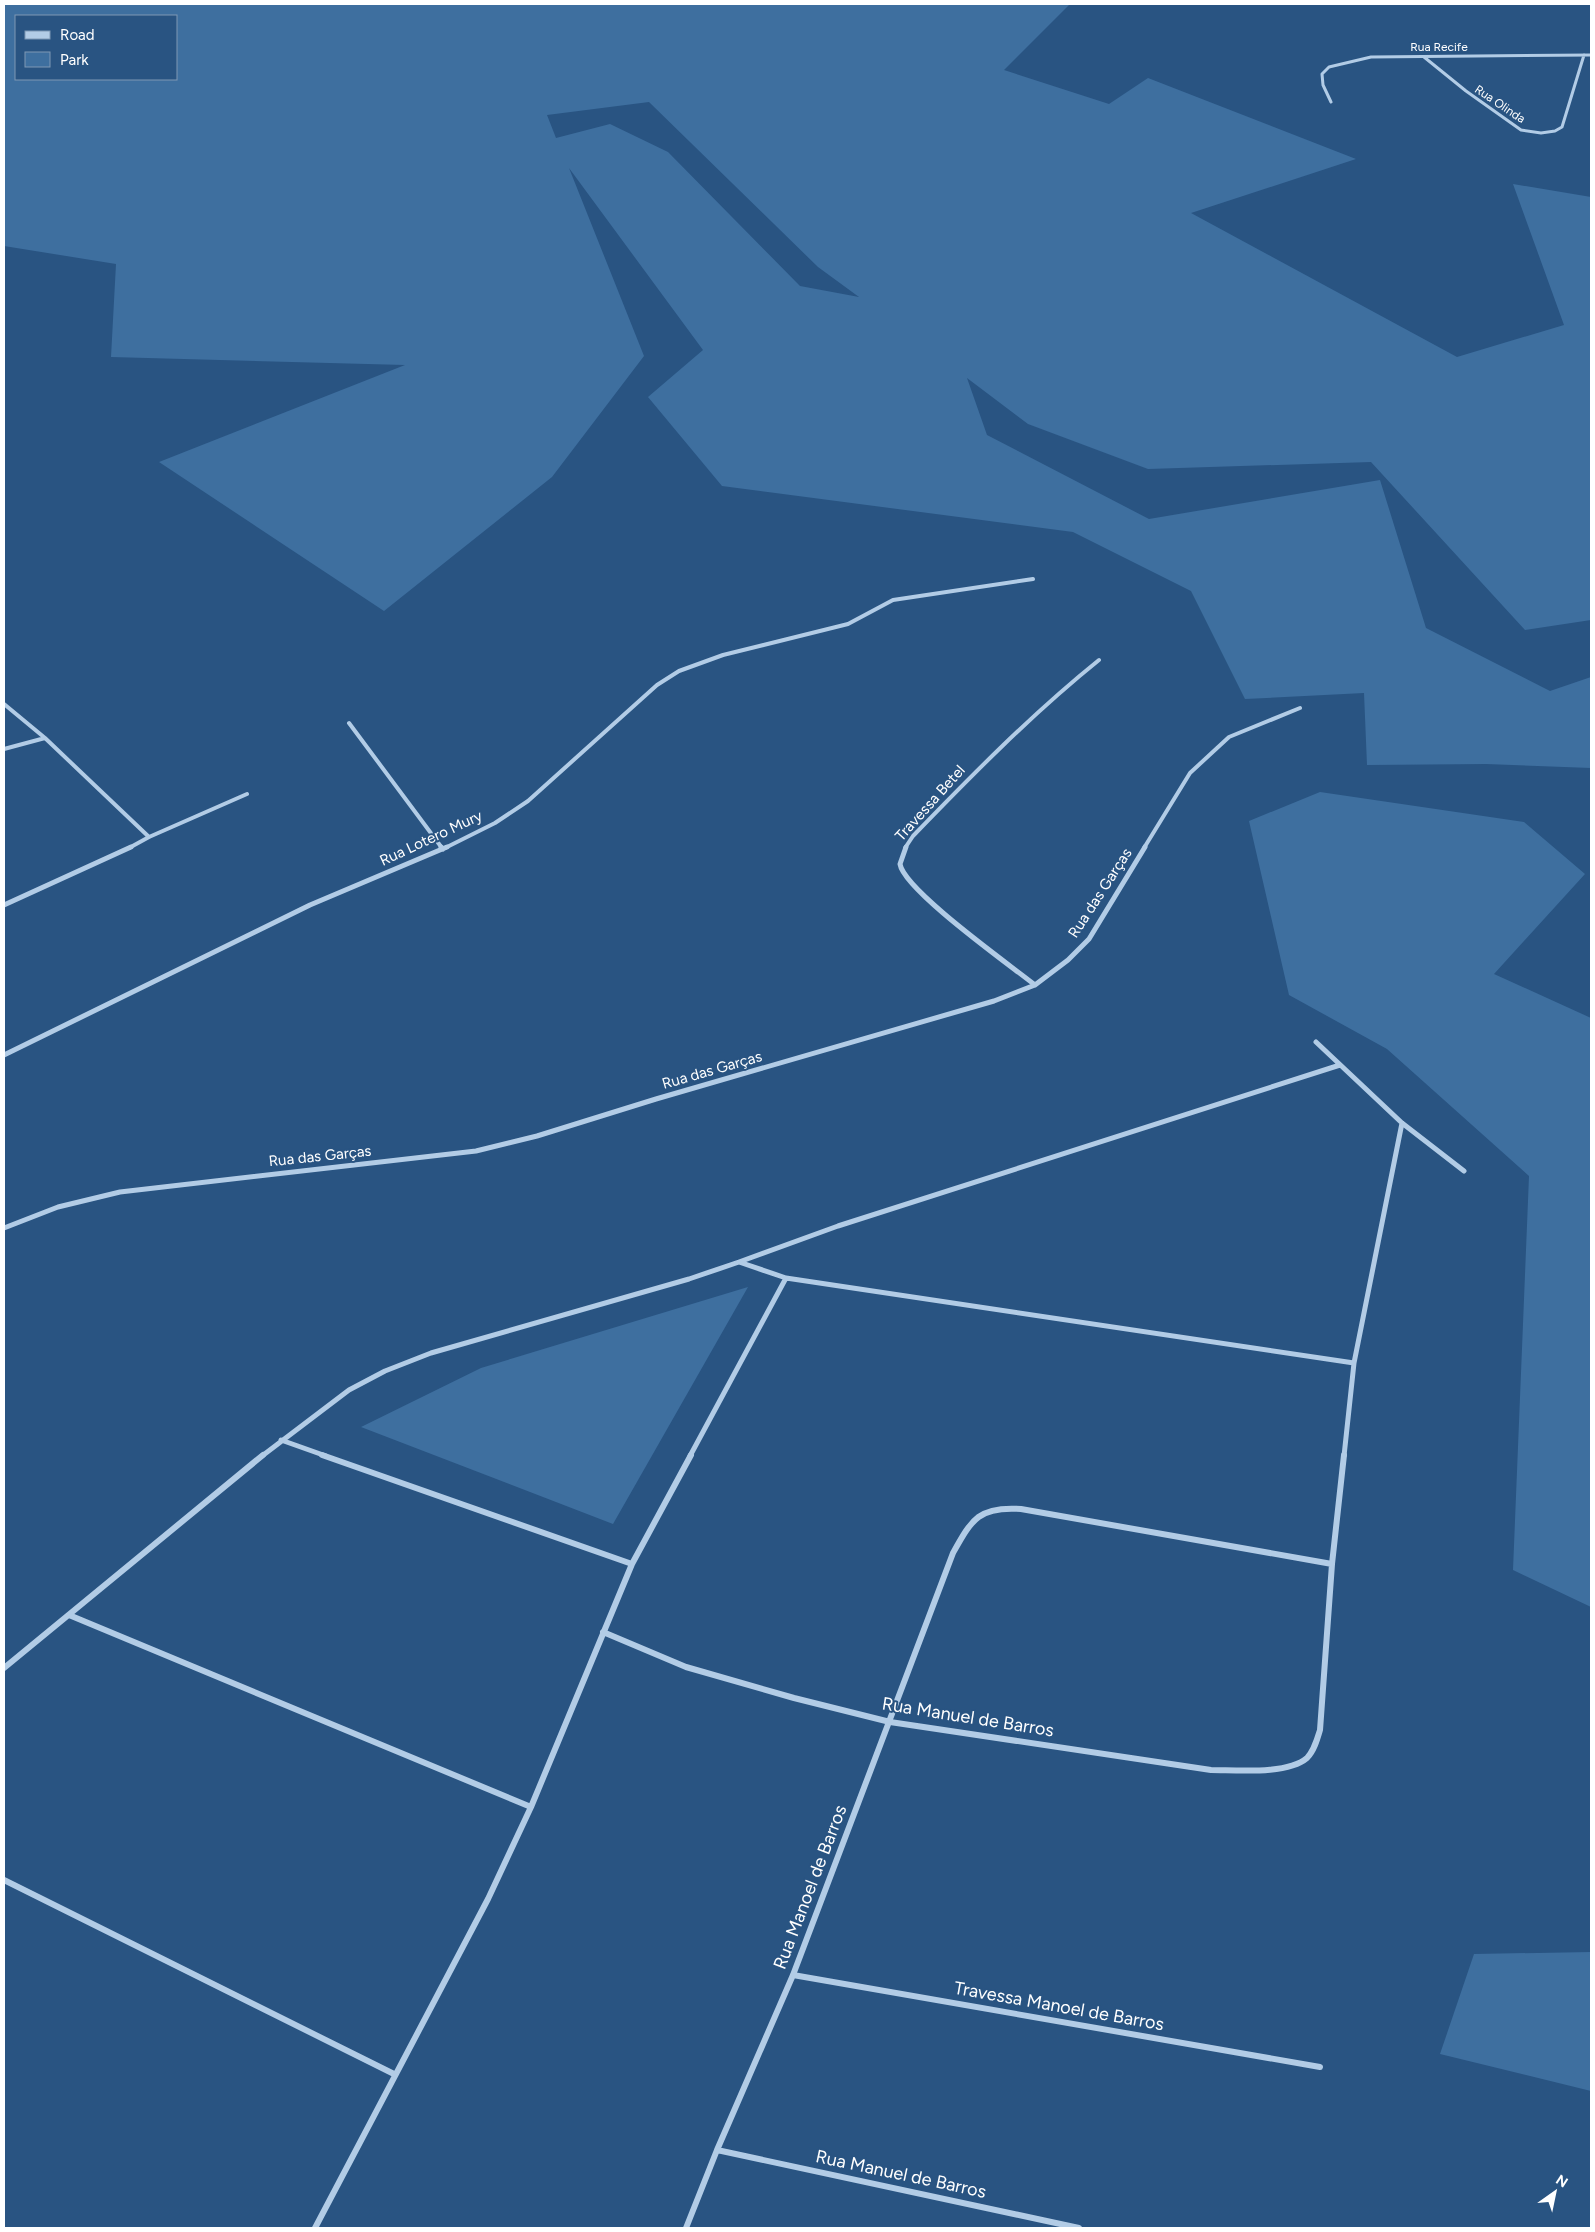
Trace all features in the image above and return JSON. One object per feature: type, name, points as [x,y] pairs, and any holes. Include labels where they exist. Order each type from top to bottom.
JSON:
[{"type":"street","name":"Rua Olinda","points":[[1424,57],[1499,115],[1522,130],[1541,133],[1555,131],[1562,127],[1584,55]]},
{"type":"street","name":"Rua Recife","points":[[1331,102],[1323,85],[1322,74],[1329,67],[1370,57],[1591,55]]},
{"type":"street","name":"Rua Lotero Mury","points":[[4,1055],[310,905],[443,849],[494,823],[528,801],[657,685],[679,670],[723,654],[848,624],[881,606],[906,596],[1033,578]]},
{"type":"street","name":"Travessa Betel","points":[[1035,985],[927,898],[907,879],[900,867],[903,851],[913,836],[1004,742],[1037,711],[1099,660]]},
{"type":"street","points":[[4,704],[45,738],[148,837]]},
{"type":"street","name":"Rua das Garças","points":[[4,1228],[58,1207],[120,1192],[476,1151],[537,1136],[656,1099],[994,1001],[1035,985],[1068,960],[1089,939],[1190,773],[1229,737],[1300,708]]},
{"type":"street","points":[[349,723],[443,849]]},
{"type":"street","points":[[4,749],[45,738]]},
{"type":"street","points":[[4,905],[124,851],[148,837],[247,794]]},
{"type":"street","points":[[1316,1042],[1402,1123],[1464,1171]]},
{"type":"street","points":[[4,1668],[281,1440],[349,1390],[386,1371],[431,1353],[551,1316],[689,1279],[838,1226],[1340,1065]]},
{"type":"street","points":[[1332,1564],[1354,1363],[1402,1123]]},
{"type":"street","points":[[739,1262],[786,1278],[1354,1363]]},
{"type":"street","points":[[315,2228],[394,2074],[488,1900],[531,1807],[602,1632],[632,1564],[786,1278]]},
{"type":"street","points":[[281,1440],[632,1564]]},
{"type":"street","name":"Rua Manoel de Barros","points":[[686,2228],[717,2150],[793,1975],[953,1553],[971,1521],[987,1509],[1000,1507],[1332,1564]]},
{"type":"street","name":"Rua Manuel de Barros","points":[[602,1632],[686,1667],[794,1698],[890,1722],[1211,1770],[1260,1771],[1303,1762],[1313,1750],[1320,1730],[1332,1564]]},
{"type":"street","points":[[69,1615],[531,1807]]},
{"type":"street","points":[[4,1880],[394,2074]]},
{"type":"street","name":"Travessa Manoel de Barros","points":[[793,1975],[1320,2067]]},
{"type":"street","name":"Rua Manuel de Barros","points":[[717,2150],[1079,2228]]},
{"type":"green space","points":[[4,4],[1070,4],[1004,70],[1109,104],[1148,78],[1356,159],[1191,213],[1457,357],[1564,325],[1513,184],[1591,197],[1591,620],[1525,630],[1371,462],[1148,469],[1028,424],[967,378],[987,435],[1149,519],[1380,480],[1426,628],[1550,691],[1591,677],[1591,768],[1486,764],[1367,765],[1364,693],[1245,699],[1191,591],[1073,532],[722,486],[648,397],[703,350],[569,168],[644,356],[552,477],[384,611],[159,462],[405,365],[111,357],[116,264],[4,246]],"holes":[[[649,102],[818,267],[859,297],[800,286],[668,152],[610,124],[556,138],[547,115]]]},
{"type":"green space","points":[[1320,792],[1524,822],[1585,874],[1494,974],[1591,1018],[1591,1607],[1513,1570],[1529,1176],[1387,1049],[1289,995],[1249,821]]},
{"type":"green space","points":[[748,1287],[613,1524],[361,1427],[481,1368]]},
{"type":"green space","points":[[1591,1952],[1591,2091],[1440,2054],[1474,1954]]}]
